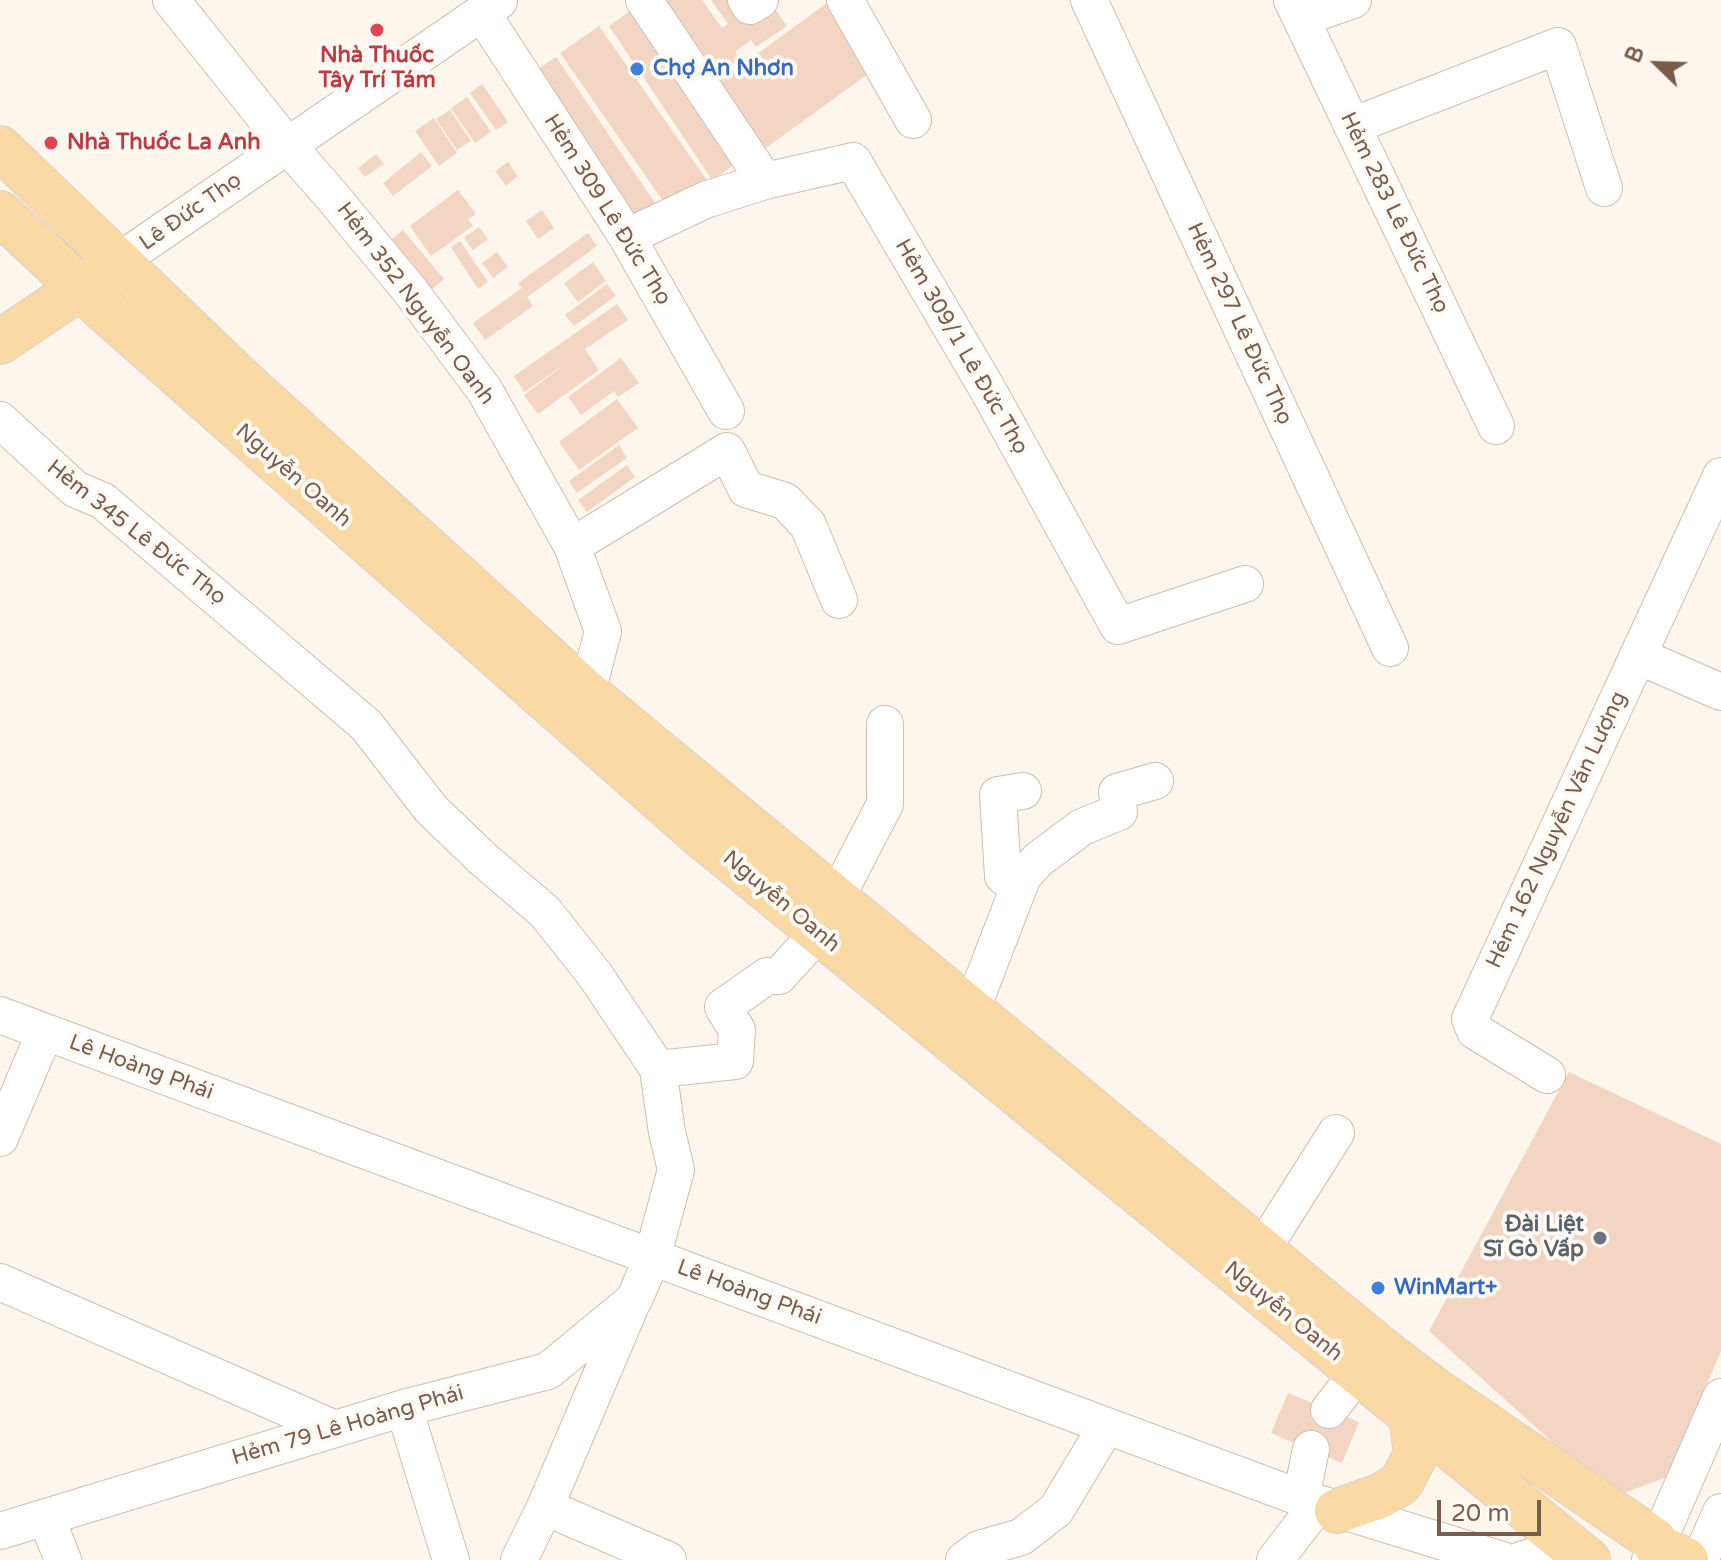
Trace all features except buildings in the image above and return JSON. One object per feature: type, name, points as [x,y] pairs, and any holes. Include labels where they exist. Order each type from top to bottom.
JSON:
[{"type":"main road","name":"Nguyễn Oanh","points":[[0,148],[246,384],[827,915],[1369,1360]]},
{"type":"main road","name":"Nguyễn Oanh","points":[[0,213],[80,288],[689,825],[971,1011],[1262,1250],[1369,1360],[1411,1415],[1577,1553]]},
{"type":"main road","name":"Lê Đức Thọ","points":[[0,342],[119,261]]},
{"type":"main road","points":[[1369,1360],[1459,1406],[1654,1540],[1664,1555]]},
{"type":"main road","points":[[1319,1504],[1380,1496],[1401,1483],[1416,1454],[1411,1415]]},
{"type":"street","points":[[644,0],[765,181]]},
{"type":"street","points":[[746,0],[750,6],[760,0]]},
{"type":"street","points":[[845,0],[913,120]]},
{"type":"street","name":"Hẻm 297 Lê Đức Thọ","points":[[1089,0],[1390,648]]},
{"type":"street","points":[[1296,9],[1353,0]]},
{"type":"street","name":"Hẻm 352 Nguyễn Oanh","points":[[178,3],[287,145],[412,293],[485,391],[572,546],[603,631],[587,693]]},
{"type":"street","name":"Lê Đức Thọ","points":[[119,261],[491,6]]},
{"type":"street","name":"Hẻm 309 Lê Đức Thọ","points":[[491,6],[726,411]]},
{"type":"street","name":"Hẻm 283 Lê Đức Thọ","points":[[1296,9],[1496,426]]},
{"type":"street","points":[[1352,126],[1558,46],[1604,188]]},
{"type":"street","name":"Hẻm 309/1 Lê Đức Thọ","points":[[627,237],[705,200],[765,181],[853,161],[988,390],[1118,626],[1245,584]]},
{"type":"street","name":"Hẻm 345 Lê Đức Thọ","points":[[0,420],[75,489],[103,501],[310,674],[366,725],[431,809],[545,912],[595,975],[658,1069]]},
{"type":"street","points":[[572,546],[727,451],[746,489],[785,501],[808,525],[839,600]]},
{"type":"street","name":"Hẻm 162 Nguyễn Văn Lượng","points":[[1547,1075],[1475,1031],[1470,1019],[1721,476]]},
{"type":"street","points":[[1638,656],[1721,692]]},
{"type":"street","points":[[658,1069],[735,1061],[737,1030],[723,1007],[767,976],[779,976],[827,915],[885,804],[885,724]]},
{"type":"street","points":[[971,1011],[1023,876],[1039,859],[1082,827],[1119,812],[1117,792],[1155,781]]},
{"type":"street","points":[[1018,888],[1003,876],[998,795],[1023,791]]},
{"type":"street","name":"Lê Hoàng Phái","points":[[0,1015],[1106,1427],[1319,1504],[1502,1560]]},
{"type":"street","points":[[0,1138],[45,1032]]},
{"type":"street","name":"Hẻm 79 Lê Hoàng Phái","points":[[0,1531],[404,1408],[548,1371],[634,1300],[652,1258],[676,1170],[658,1069]]},
{"type":"street","points":[[1262,1250],[1336,1133]]},
{"type":"street","points":[[0,1282],[335,1429]]},
{"type":"street","points":[[519,1560],[634,1300]]},
{"type":"street","points":[[1329,1410],[1369,1360]]},
{"type":"street","points":[[1664,1555],[1721,1397]]},
{"type":"street","points":[[404,1408],[451,1560]]},
{"type":"street","points":[[964,1560],[979,1549],[1025,1548],[1056,1510],[1106,1427]]},
{"type":"street","points":[[1275,1560],[1319,1504],[1311,1449]]},
{"type":"street","points":[[545,1507],[668,1560]]},
{"type":"street","points":[[1700,1560],[1721,1512]]},
{"type":"street","points":[[46,1517],[63,1560]]},
{"type":"street","points":[[1521,1560],[1577,1553]]},
{"type":"place","name":"Nhà Thuốc Tây Trí Tám","points":[[377,30]]},
{"type":"place","name":"Chợ An Nhơn","points":[[637,69]]},
{"type":"place","name":"Nhà Thuốc La Anh","points":[[51,143]]},
{"type":"place","name":"Đài Liệt Sĩ Gò Vấp","points":[[1600,1238]]},
{"type":"place","name":"WinMart+","points":[[1378,1288]]}]
